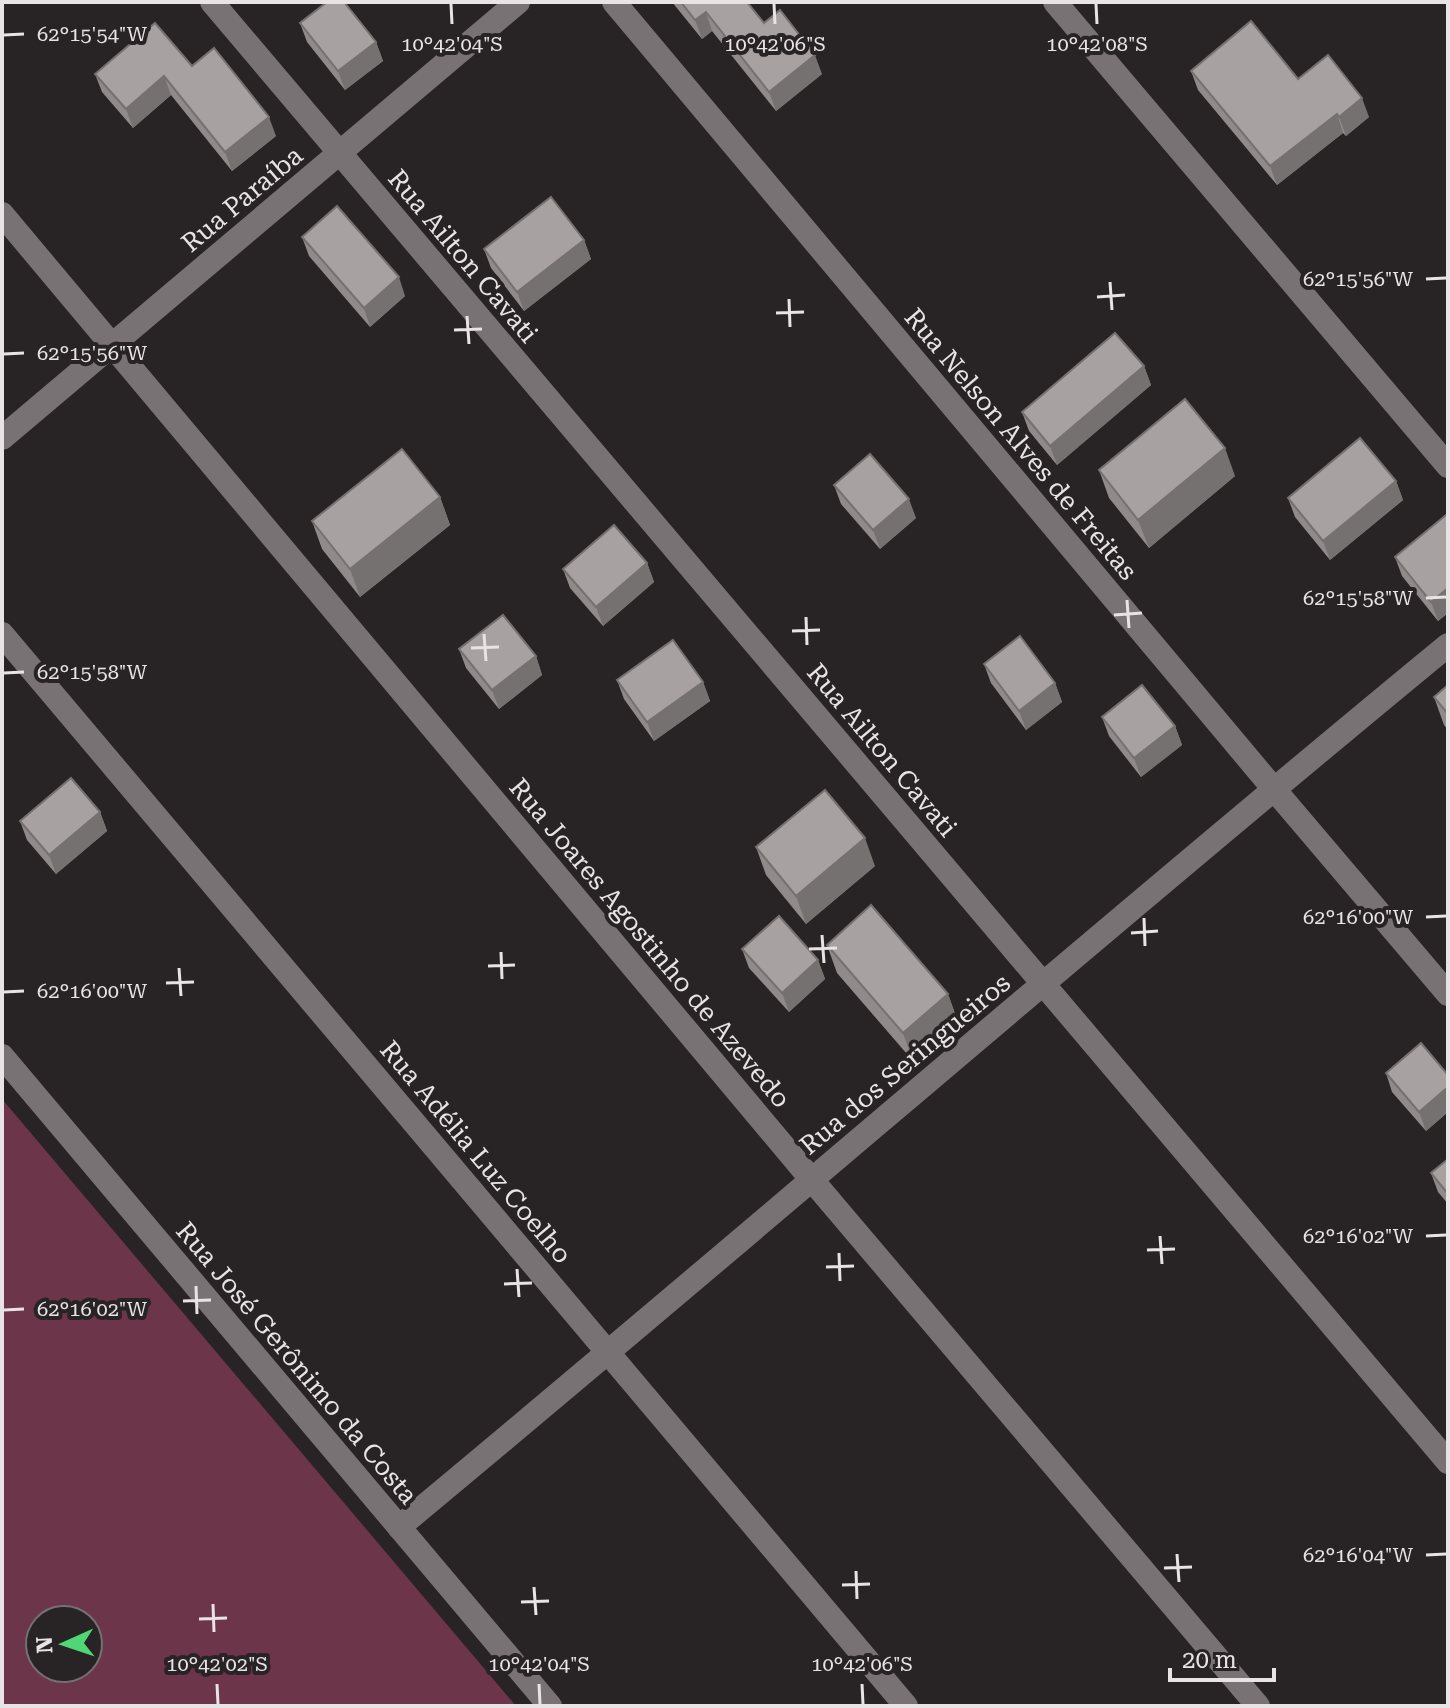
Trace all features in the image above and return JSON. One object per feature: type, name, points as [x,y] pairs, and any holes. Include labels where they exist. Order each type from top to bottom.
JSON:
[{"type":"street","name":"Rua Ailton Cavati","points":[[212,2],[1448,1462]]},
{"type":"street","name":"Rua Paraíba","points":[[2,438],[518,2]]},
{"type":"street","name":"Rua Nelson Alves de Freitas","points":[[614,2],[1448,994]]},
{"type":"street","points":[[1055,2],[1448,466]]},
{"type":"street","name":"Rua Joares Agostinho de Azevedo","points":[[2,214],[812,1180],[1258,1706]]},
{"type":"street","name":"Rua Adélia Luz Coelho","points":[[2,634],[906,1706]]},
{"type":"street","name":"Rua dos Seringueiros","points":[[399,1527],[609,1353],[1273,788],[1448,645]]},
{"type":"street","name":"Rua José Gerônimo da Costa","points":[[2,1056],[550,1706]]},
{"type":"shaded area","points":[[2,1099],[516,1706],[2,1706]]},
{"type":"building","points":[[327,2],[344,2],[376,42],[338,71],[300,23]]},
{"type":"building","points":[[681,2],[747,2],[764,23],[780,10],[815,55],[769,92],[706,12],[695,20]]},
{"type":"building","points":[[1251,21],[1298,79],[1328,55],[1362,98],[1270,166],[1191,71]]},
{"type":"building","points":[[155,23],[192,66],[214,48],[269,117],[225,152],[164,76],[126,109],[95,74]]},
{"type":"building","points":[[551,197],[584,240],[517,292],[484,249]]},
{"type":"building","points":[[337,206],[399,277],[364,308],[302,237]]},
{"type":"building","points":[[1115,333],[1144,366],[1050,446],[1022,412]]},
{"type":"building","points":[[1185,399],[1225,448],[1138,520],[1099,470]]},
{"type":"building","points":[[1360,438],[1396,481],[1323,541],[1288,498]]},
{"type":"building","points":[[402,449],[440,497],[350,569],[312,521]]},
{"type":"building","points":[[870,454],[909,499],[873,530],[834,485]]},
{"type":"building","points":[[1446,515],[1448,588],[1431,602],[1395,557]]},
{"type":"building","points":[[614,525],[647,563],[596,607],[563,569]]},
{"type":"building","points":[[503,615],[536,656],[492,690],[459,649]]},
{"type":"building","points":[[1020,636],[1055,683],[1019,711],[984,664]]},
{"type":"building","points":[[673,640],[703,682],[647,722],[617,680]]},
{"type":"building","points":[[1142,685],[1175,726],[1134,758],[1102,717]]},
{"type":"building","points":[[1448,685],[1448,714],[1434,697]]},
{"type":"building","points":[[71,778],[100,812],[49,855],[20,821]]},
{"type":"building","points":[[825,790],[865,838],[796,896],[756,847]]},
{"type":"building","points":[[871,905],[948,994],[903,1033],[827,945]]},
{"type":"building","points":[[779,916],[818,960],[782,993],[742,949]]},
{"type":"building","points":[[1421,1043],[1448,1075],[1448,1087],[1419,1112],[1386,1073]]},
{"type":"building","points":[[1448,1159],[1448,1194],[1431,1173]]}]
